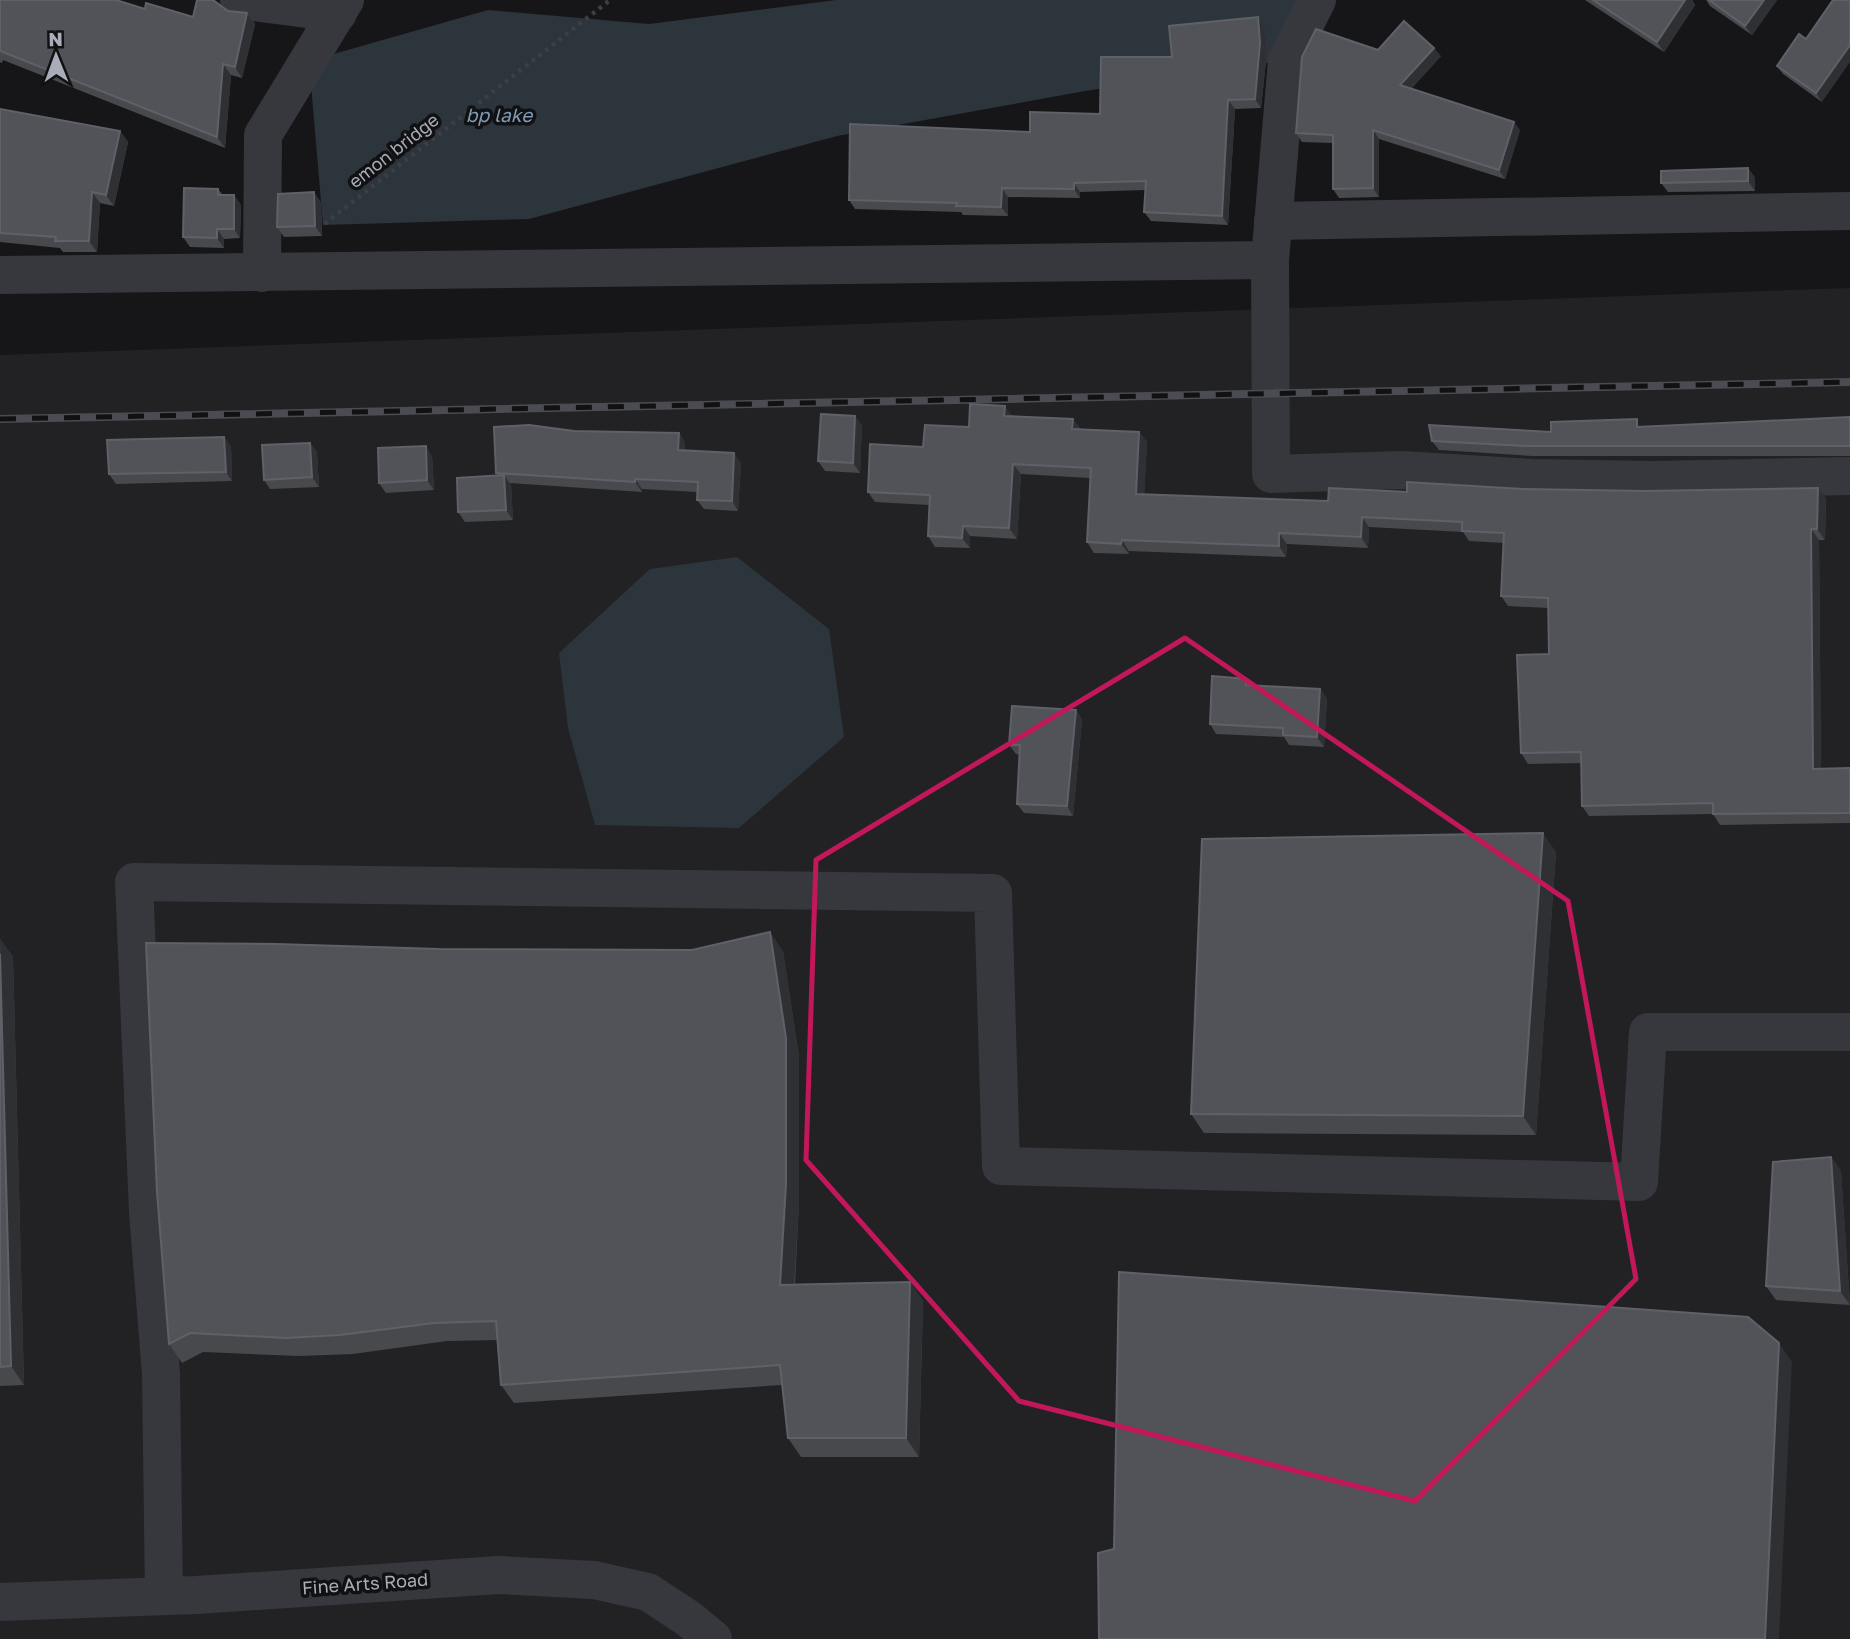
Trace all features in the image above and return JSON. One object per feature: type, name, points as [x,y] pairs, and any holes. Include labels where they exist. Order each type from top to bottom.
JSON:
[{"type":"street","points":[[239,0],[342,7],[263,135],[262,273]]},
{"type":"street","points":[[1317,0],[1286,60],[1270,260],[1271,474],[1402,470],[1532,478],[1653,480],[1850,476]]},
{"type":"street","points":[[1273,221],[1850,211]]},
{"type":"street","points":[[0,275],[1270,260]]},
{"type":"street","points":[[164,1596],[161,1374],[148,1212],[134,882],[993,893],[1001,1167],[1639,1182],[1648,1032],[1850,1032]]},
{"type":"street","name":"Fine Arts Road","points":[[0,1601],[164,1596],[499,1575],[594,1580],[648,1592],[689,1619],[713,1639]]},
{"type":"path","name":"emon bridge","points":[[313,233],[610,0]]},
{"type":"highlighted area","points":[[1185,638],[1568,901],[1636,1279],[1415,1501],[1019,1401],[806,1160],[816,860]]},
{"type":"shaded area","points":[[1850,288],[1850,1639],[0,1639],[0,355]]},
{"type":"water","name":"bp lake","points":[[836,0],[1317,0],[1287,60],[1085,91],[837,136],[529,219],[323,225],[309,61],[488,10],[649,24]]},
{"type":"water","points":[[737,557],[829,629],[844,737],[739,828],[595,825],[568,728],[559,653],[650,569]]},
{"type":"building","points":[[0,0],[116,0],[145,9],[146,3],[193,17],[197,0],[213,0],[228,11],[247,13],[235,67],[223,64],[217,137],[0,51]]},
{"type":"building","points":[[1593,0],[1685,0],[1657,42]]},
{"type":"building","points":[[1709,0],[1764,0],[1745,26]]},
{"type":"building","points":[[1833,0],[1850,0],[1850,45],[1816,93],[1777,66],[1799,34],[1806,39]]},
{"type":"building","points":[[1258,17],[1260,43],[1255,99],[1228,100],[1222,216],[1144,212],[1146,181],[1074,183],[1074,189],[1002,188],[1001,207],[849,200],[850,124],[1030,132],[1030,112],[1100,114],[1101,57],[1172,57],[1169,26]]},
{"type":"building","points":[[1404,21],[1434,48],[1400,85],[1514,122],[1499,170],[1373,130],[1373,188],[1333,189],[1333,135],[1296,133],[1302,57],[1316,29],[1378,50]]},
{"type":"building","points":[[0,109],[120,131],[106,195],[92,192],[89,241],[55,241],[56,237],[0,233]]},
{"type":"building","points":[[1748,168],[1748,181],[1661,183],[1661,171]]},
{"type":"building","points":[[184,188],[218,189],[218,195],[234,195],[234,229],[217,229],[217,238],[183,237]]},
{"type":"building","points":[[314,192],[315,226],[277,227],[278,194]]},
{"type":"building","points":[[970,404],[1005,406],[1004,416],[1073,419],[1072,429],[1139,432],[1136,494],[1328,501],[1329,488],[1407,492],[1407,482],[1523,489],[1645,491],[1818,488],[1817,529],[1811,529],[1813,769],[1850,768],[1850,813],[1713,814],[1713,803],[1582,806],[1581,752],[1521,753],[1517,655],[1549,654],[1548,598],[1501,596],[1504,533],[1462,531],[1462,522],[1362,517],[1361,537],[1279,533],[1279,546],[1122,540],[1121,544],[1087,542],[1091,468],[1013,464],[1009,528],[963,526],[962,538],[928,536],[930,495],[868,492],[870,444],[923,447],[925,425],[969,427]]},
{"type":"building","points":[[821,414],[855,416],[853,463],[818,461]]},
{"type":"building","points":[[1850,417],[1850,446],[1526,446],[1432,441],[1429,425],[1551,432],[1551,422],[1637,419],[1637,427]]},
{"type":"building","points":[[529,425],[574,431],[679,433],[678,450],[734,453],[732,501],[697,500],[698,482],[635,479],[635,482],[496,473],[494,427]]},
{"type":"building","points":[[224,437],[226,472],[109,474],[107,440]]},
{"type":"building","points":[[310,443],[312,477],[264,480],[262,445]]},
{"type":"building","points":[[426,446],[427,480],[379,483],[378,448]]},
{"type":"building","points":[[504,475],[506,510],[458,512],[457,478]]},
{"type":"building","points":[[1212,676],[1247,679],[1246,685],[1320,689],[1317,737],[1283,735],[1283,728],[1210,724]]},
{"type":"building","points":[[1012,706],[1076,710],[1067,806],[1017,804],[1020,745],[1009,745]]},
{"type":"building","points":[[1543,833],[1523,1116],[1191,1114],[1202,839]]},
{"type":"building","points":[[770,932],[786,1038],[786,1184],[780,1285],[910,1282],[906,1438],[788,1438],[780,1365],[501,1385],[496,1321],[434,1323],[340,1335],[286,1338],[190,1333],[169,1344],[157,1192],[146,943],[439,949],[692,950]]},
{"type":"building","points":[[0,954],[11,1366],[0,1367]]},
{"type":"building","points":[[1831,1157],[1840,1291],[1766,1286],[1773,1162]]},
{"type":"building","points":[[1119,1272],[1748,1317],[1779,1343],[1765,1639],[1099,1639],[1098,1553],[1114,1549]]},
{"type":"railway","points":[[0,419],[1850,382]]}]
